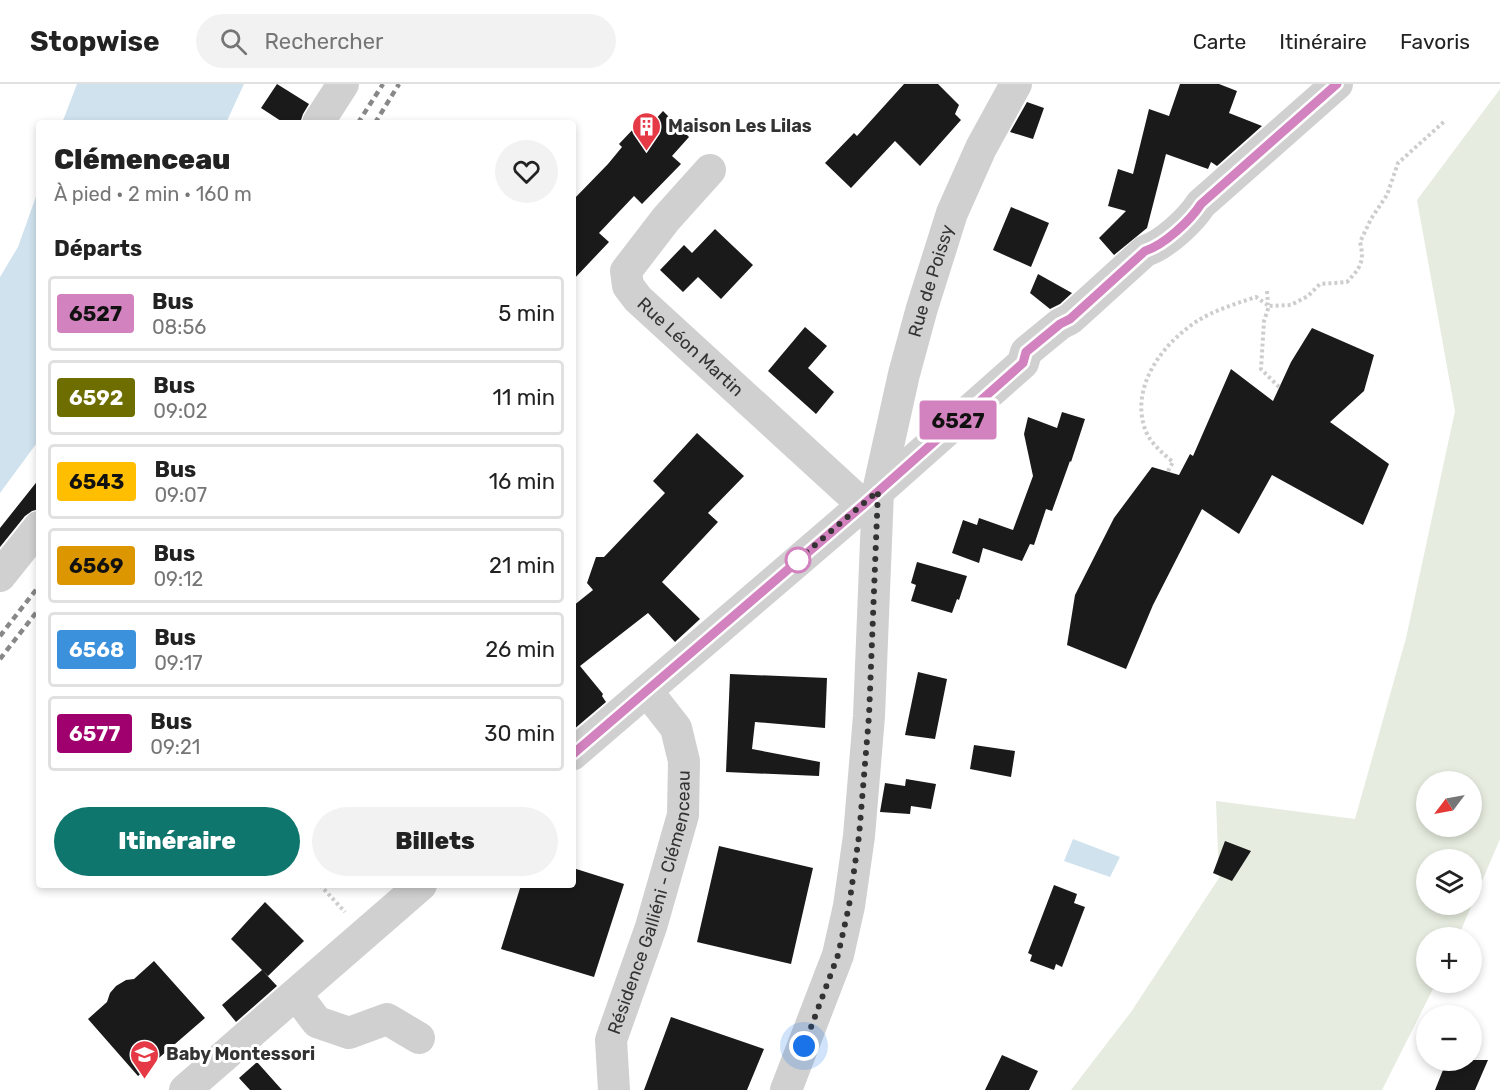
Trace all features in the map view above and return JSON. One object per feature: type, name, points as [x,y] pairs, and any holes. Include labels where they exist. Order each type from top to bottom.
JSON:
[{"type":"street","points":[[320,120],[343,84]]},
{"type":"street","name":"Rue de Poissy","points":[[786,1090],[838,955],[849,906],[859,836],[869,716],[870,498],[922,308],[952,213],[981,148],[1016,84]]},
{"type":"street","points":[[576,751],[1023,363],[1026,352],[1060,324],[1070,319],[1145,251],[1155,248],[1194,215],[1201,204],[1337,84]]},
{"type":"street","name":"Rue Léon Martin","points":[[710,170],[666,219],[626,271],[628,286],[638,299],[870,498]]},
{"type":"street","points":[[0,576],[36,531]]},
{"type":"street","name":"Résidence Galliéni - Clémenceau","points":[[614,1090],[611,1040],[651,927],[683,815],[684,761],[676,728],[647,691]]},
{"type":"street","points":[[185,1090],[418,888]]},
{"type":"street","points":[[296,994],[318,1022],[349,1034],[387,1019],[419,1038]]},
{"type":"path","points":[[1168,471],[1173,462],[1157,448],[1144,428],[1140,399],[1148,375],[1166,348],[1186,329],[1225,307],[1256,297],[1269,306],[1291,305],[1308,296],[1320,284],[1347,282],[1359,269],[1363,256],[1360,242],[1371,219],[1387,195],[1398,163],[1446,120]]},
{"type":"path","points":[[1267,291],[1269,306],[1264,321],[1261,369],[1279,387]]},
{"type":"path","points":[[323,888],[348,916]]},
{"type":"shaded area","points":[[1500,89],[1500,839],[1482,881],[1482,849],[1416,849],[1416,915],[1467,915],[1462,927],[1416,927],[1416,993],[1431,993],[1425,1005],[1416,1005],[1416,1023],[1382,1090],[1071,1090],[1131,1012],[1219,878],[1216,801],[1355,819],[1406,638],[1455,411],[1417,200]]},
{"type":"water","points":[[77,84],[244,84],[227,120],[63,120]]},
{"type":"water","points":[[36,196],[36,444],[0,493],[0,277],[18,247]]},
{"type":"water","points":[[1073,839],[1120,857],[1110,877],[1064,861]]},
{"type":"building","points":[[277,84],[309,104],[301,120],[279,120],[261,108]]},
{"type":"building","points":[[904,84],[938,84],[959,105],[955,114],[961,120],[920,166],[895,141],[851,188],[825,163],[854,133],[857,136]]},
{"type":"building","points":[[1180,84],[1219,84],[1237,91],[1229,113],[1262,126],[1217,166],[1211,162],[1208,169],[1166,154],[1147,228],[1114,255],[1099,238],[1126,211],[1108,206],[1118,169],[1133,174],[1149,109],[1169,116]]},
{"type":"building","points":[[1027,102],[1044,108],[1033,139],[1010,132]]},
{"type":"building","points":[[663,111],[689,137],[672,156],[681,164],[642,204],[634,196],[599,233],[609,242],[576,277],[576,197],[608,164],[622,147],[619,144],[638,124],[645,131]]},
{"type":"building","points":[[1011,207],[1049,223],[1031,267],[993,250]]},
{"type":"building","points":[[715,229],[753,265],[721,299],[698,277],[683,292],[660,270],[684,245],[692,253]]},
{"type":"building","points":[[1038,274],[1072,293],[1060,304],[1050,309],[1030,293]]},
{"type":"building","points":[[805,327],[827,346],[808,368],[834,392],[816,414],[768,371]]},
{"type":"building","points":[[1312,328],[1374,355],[1364,391],[1330,422],[1389,464],[1363,525],[1272,475],[1239,534],[1202,509],[1153,605],[1126,669],[1067,645],[1075,595],[1114,518],[1152,467],[1179,475],[1190,454],[1193,456],[1231,369],[1273,401],[1291,362]]},
{"type":"building","points":[[1062,412],[1085,419],[1052,511],[1046,509],[1034,545],[1030,544],[1022,561],[983,548],[979,563],[952,553],[963,520],[977,525],[979,518],[1013,530],[1033,476],[1024,434],[1028,417],[1057,428]]},
{"type":"building","points":[[697,433],[744,476],[708,513],[718,522],[662,582],[700,619],[675,642],[648,613],[580,666],[603,694],[606,702],[576,727],[576,604],[593,590],[587,583],[596,557],[604,557],[665,493],[653,481]]},
{"type":"building","points":[[36,483],[36,510],[25,516],[0,547],[0,528]]},
{"type":"building","points":[[917,562],[967,576],[952,613],[911,601],[916,585],[911,583]]},
{"type":"building","points":[[918,672],[947,679],[935,739],[905,735]]},
{"type":"building","points":[[730,674],[827,678],[825,728],[755,722],[752,749],[820,762],[819,776],[726,772]]},
{"type":"building","points":[[974,745],[1015,751],[1011,777],[970,769]]},
{"type":"building","points":[[906,779],[936,784],[931,809],[911,806],[910,814],[880,812],[885,783],[905,786]]},
{"type":"building","points":[[1225,841],[1251,851],[1232,881],[1213,873]]},
{"type":"building","points":[[719,846],[813,868],[791,964],[697,942]]},
{"type":"building","points":[[576,869],[624,884],[594,977],[501,949],[520,888],[576,888]]},
{"type":"building","points":[[1054,885],[1077,894],[1074,903],[1085,907],[1062,967],[1056,964],[1054,970],[1030,961],[1032,955],[1028,953]]},
{"type":"building","points":[[265,902],[304,941],[268,976],[231,939]]},
{"type":"building","points":[[154,961],[205,1018],[138,1076],[88,1019],[107,1002],[116,986],[126,980],[134,979]]},
{"type":"building","points":[[262,970],[277,986],[236,1022],[222,1005]]},
{"type":"building","points":[[671,1017],[764,1049],[747,1090],[644,1090]]},
{"type":"building","points":[[1002,1055],[1038,1071],[1029,1090],[985,1090]]},
{"type":"building","points":[[1482,1060],[1488,1060],[1475,1090],[1435,1090],[1443,1071],[1482,1071]]},
{"type":"building","points":[[257,1062],[282,1090],[250,1090],[239,1078]]},
{"type":"railway","points":[[360,120],[383,84]]},
{"type":"railway","points":[[377,120],[399,84]]},
{"type":"railway","points":[[0,636],[36,590]]},
{"type":"railway","points":[[0,659],[36,613]]},
{"type":"bus line","name":"6527","points":[[576,751],[863,505],[1023,363],[1026,352],[1060,324],[1070,319],[1145,251],[1155,248],[1194,215],[1201,204],[1337,84]]},
{"type":"place","name":"Maison Les Lilas","points":[[647,152]]},
{"type":"place","name":"Baby Montessori","points":[[145,1080]]},
{"type":"route","points":[[798,560],[794,563],[878,491],[869,716],[859,836],[849,906],[838,955],[804,1046]]}]
